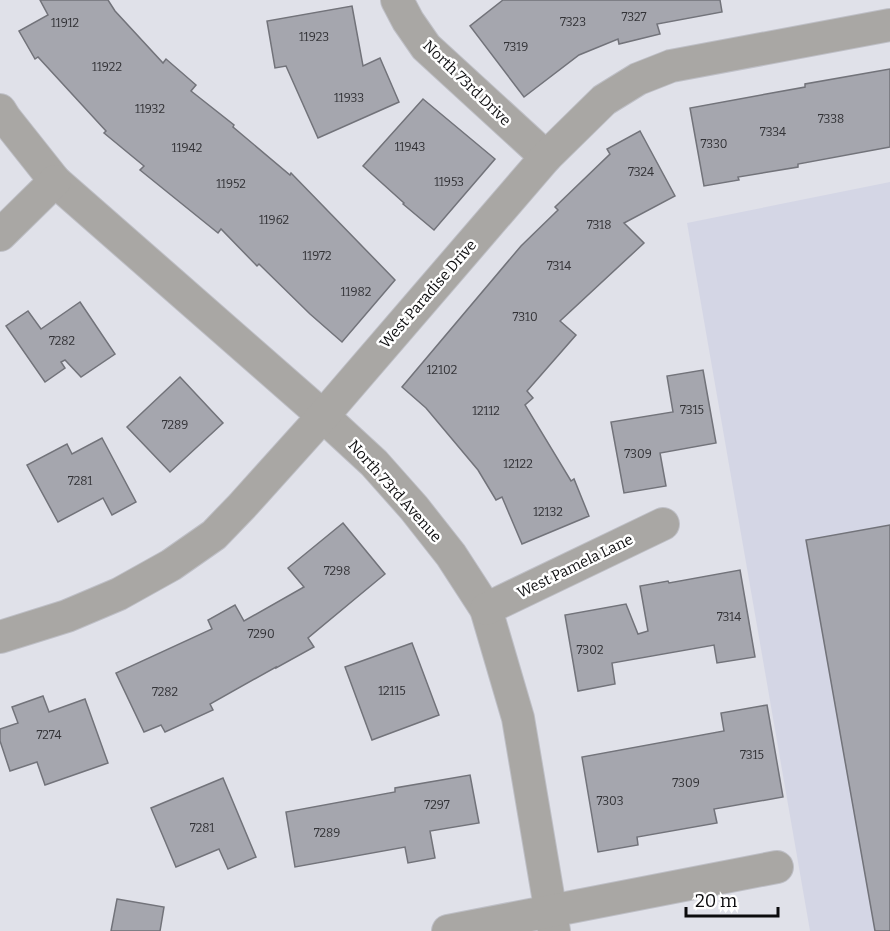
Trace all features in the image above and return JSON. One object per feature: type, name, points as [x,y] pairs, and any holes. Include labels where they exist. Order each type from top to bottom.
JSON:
[{"type":"street","name":"North 73rd Drive","points":[[397,0],[426,47],[546,157]]},
{"type":"street","name":"West Paradise Drive","points":[[0,637],[77,612],[119,594],[171,565],[214,535],[323,416],[546,157],[604,100],[638,79],[671,66],[890,25]]},
{"type":"street","name":"North 73rd Avenue","points":[[0,110],[54,181],[374,463],[451,555],[486,609],[518,718],[553,921]]},
{"type":"street","points":[[0,235],[54,181]]},
{"type":"street","name":"West Pamela Lane","points":[[486,609],[663,524]]},
{"type":"street","points":[[448,931],[553,921],[777,867]]},
{"type":"shaded area","points":[[890,182],[890,931],[810,931],[687,223]]},
{"type":"building","points":[[40,0],[108,0],[115,11],[163,63],[166,59],[196,85],[191,91],[234,125],[233,127],[290,175],[291,173],[395,280],[342,342],[259,264],[257,266],[221,229],[218,233],[140,170],[144,166],[104,133],[106,131],[38,57],[35,59],[19,31],[48,15]]},
{"type":"building","points":[[503,0],[720,0],[722,12],[657,24],[660,34],[619,44],[618,39],[579,55],[524,97],[470,26]]},
{"type":"building","points":[[352,6],[363,66],[380,58],[399,102],[318,138],[286,66],[275,68],[267,21]]},
{"type":"building","points":[[890,69],[890,147],[798,164],[798,167],[738,177],[739,180],[704,186],[690,108]]},
{"type":"building","points":[[423,99],[495,159],[434,230],[363,166]]},
{"type":"building","points":[[640,131],[675,196],[624,223],[644,243],[560,321],[576,335],[527,391],[533,398],[525,405],[571,481],[574,479],[589,516],[522,544],[502,497],[496,500],[478,470],[426,408],[402,387],[521,246],[558,210],[555,207],[610,154],[607,149]]},
{"type":"building","points":[[80,302],[115,354],[81,377],[65,360],[61,362],[65,368],[45,382],[6,326],[28,311],[41,329]]},
{"type":"building","points":[[703,370],[716,443],[660,453],[666,486],[624,493],[611,422],[673,412],[667,376]]},
{"type":"building","points":[[180,377],[223,423],[170,472],[127,427]]},
{"type":"building","points":[[102,438],[136,502],[112,515],[103,498],[58,522],[27,465],[67,444],[72,454]]},
{"type":"building","points":[[343,523],[385,574],[308,638],[314,647],[210,704],[213,710],[165,732],[161,725],[144,732],[116,673],[212,629],[208,620],[235,605],[244,621],[304,587],[288,568]]},
{"type":"building","points":[[890,525],[890,931],[875,931],[806,540]]},
{"type":"building","points":[[740,570],[755,657],[717,663],[714,645],[612,663],[615,684],[578,691],[565,615],[626,604],[638,634],[648,631],[640,586]]},
{"type":"building","points":[[412,643],[439,715],[372,740],[345,667]]},
{"type":"building","points":[[43,696],[49,712],[85,699],[108,763],[45,785],[37,762],[10,771],[0,741],[0,729],[18,723],[12,707]]},
{"type":"building","points":[[767,705],[783,797],[714,809],[717,823],[637,837],[638,845],[598,852],[582,757],[724,731],[721,713]]},
{"type":"building","points":[[470,775],[479,823],[430,831],[435,858],[408,863],[405,847],[295,867],[286,812],[395,792],[395,788]]},
{"type":"building","points":[[223,778],[256,857],[228,869],[219,849],[176,867],[151,808]]},
{"type":"building","points":[[117,899],[164,907],[160,931],[111,931]]}]
